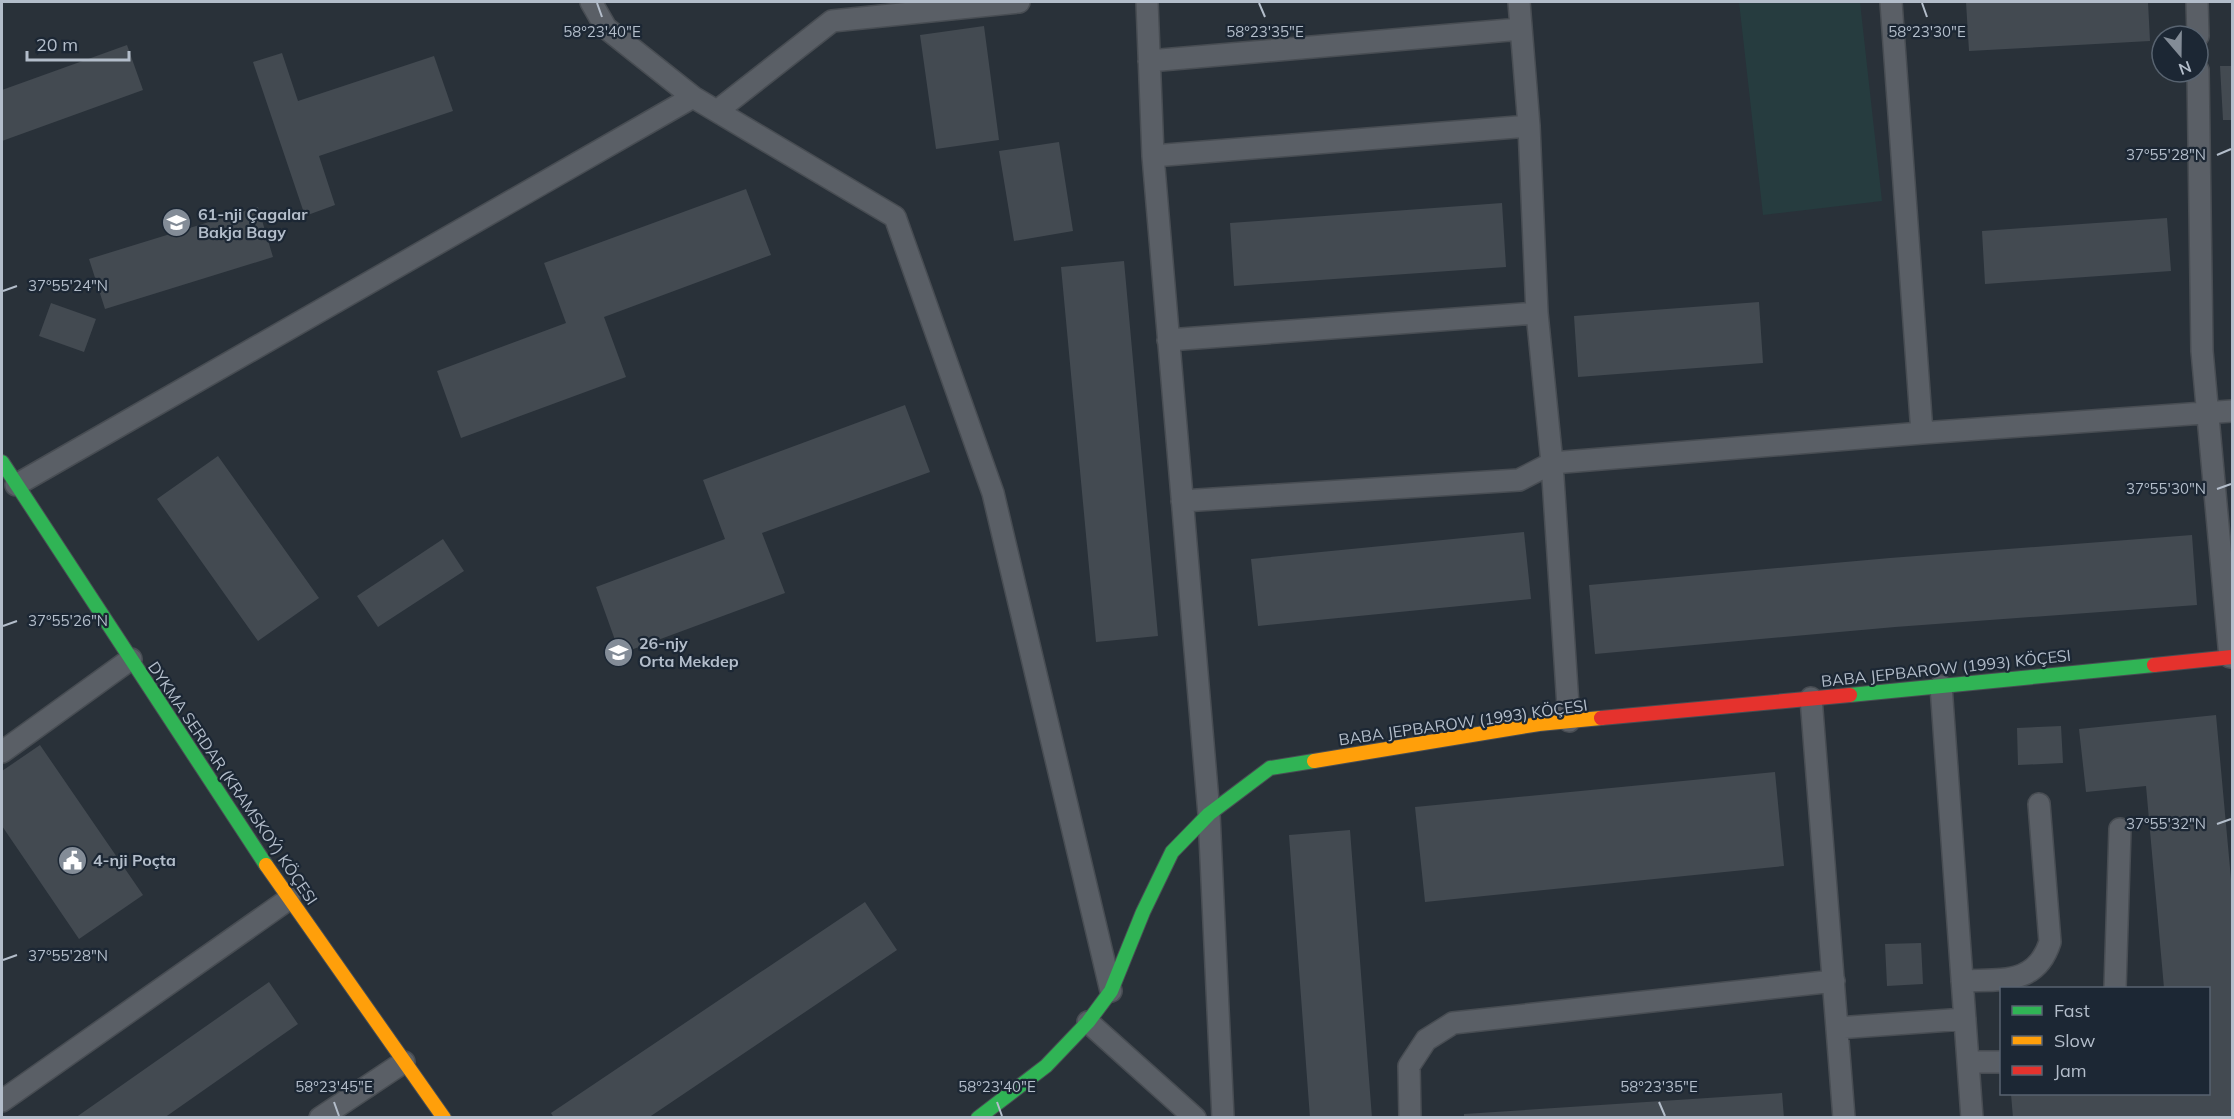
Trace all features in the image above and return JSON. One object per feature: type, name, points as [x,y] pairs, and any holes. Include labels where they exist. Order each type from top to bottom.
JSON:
[{"type":"street","name":"DYKMA SERDAR (KRAMSKOÝ) KÖÇESI","points":[[2,462],[289,899],[444,1118]]},
{"type":"street","name":"BABA JEPBAROW (1993) KÖÇESI","points":[[978,1118],[1046,1066],[1088,1022],[1111,991],[1143,912],[1172,852],[1209,814],[1270,768],[1539,724],[2231,657]]},
{"type":"lane","points":[[591,2],[606,28],[693,98],[896,217],[993,492],[1111,991]]},
{"type":"lane","points":[[717,111],[832,21],[1019,2]]},
{"type":"lane","points":[[1147,2],[1153,156],[1209,814],[1223,1118]]},
{"type":"lane","points":[[1519,2],[1529,126],[1537,313],[1552,463],[1569,721]]},
{"type":"lane","points":[[1891,2],[1922,433]]},
{"type":"lane","points":[[2197,2],[2198,24]]},
{"type":"lane","points":[[1149,61],[1521,29]]},
{"type":"lane","points":[[2198,84],[2202,351],[2207,413],[2224,491],[2231,657]]},
{"type":"lane","points":[[16,484],[693,98]]},
{"type":"lane","points":[[1153,156],[1529,126]]},
{"type":"lane","points":[[1168,340],[1537,313]]},
{"type":"lane","points":[[1182,501],[1519,480],[1552,463],[2232,411]]},
{"type":"lane","points":[[2,752],[131,659]]},
{"type":"lane","points":[[1941,686],[1972,1118]]},
{"type":"lane","points":[[1811,698],[1844,1118]]},
{"type":"lane","points":[[1962,981],[2016,978],[2028,974],[2046,955],[2050,942],[2039,804]]},
{"type":"lane","points":[[2115,987],[2121,829]]},
{"type":"lane","points":[[2,1101],[289,899]]},
{"type":"lane","points":[[1410,1118],[1408,1066],[1426,1040],[1453,1023],[1834,981]]},
{"type":"lane","points":[[1837,1028],[1965,1019]]},
{"type":"lane","points":[[1088,1022],[1195,1118]]},
{"type":"lane","points":[[320,1118],[404,1062]]},
{"type":"lane","points":[[1968,1062],[2000,1062]]},
{"type":"green space","points":[[1739,2],[1860,2],[1882,201],[1763,215]]},
{"type":"building","points":[[1966,2],[2148,2],[2150,41],[1969,51]]},
{"type":"building","points":[[984,26],[999,140],[936,149],[920,35]]},
{"type":"building","points":[[127,45],[143,90],[2,141],[2,90]]},
{"type":"building","points":[[282,53],[298,101],[434,56],[453,111],[319,156],[335,205],[305,216],[253,62]]},
{"type":"building","points":[[2220,66],[2232,66],[2232,120],[2223,120]]},
{"type":"building","points":[[1059,142],[1073,231],[1014,241],[999,151]]},
{"type":"building","points":[[746,189],[771,255],[604,317],[626,377],[461,438],[437,371],[566,323],[544,263]]},
{"type":"building","points":[[1502,203],[1506,267],[1234,286],[1230,223]]},
{"type":"building","points":[[258,207],[273,257],[105,309],[89,259]]},
{"type":"building","points":[[2167,218],[2171,271],[1985,284],[1982,231]]},
{"type":"building","points":[[1124,261],[1158,636],[1096,642],[1061,267]]},
{"type":"building","points":[[1759,302],[1763,363],[1578,377],[1574,316]]},
{"type":"building","points":[[51,303],[96,319],[84,352],[39,336]]},
{"type":"building","points":[[905,405],[930,472],[762,533],[785,593],[620,654],[596,587],[725,539],[703,480]]},
{"type":"building","points":[[218,456],[319,598],[258,641],[157,499]]},
{"type":"building","points":[[1524,532],[1531,599],[1258,626],[1251,559]]},
{"type":"building","points":[[2192,535],[2197,605],[1895,627],[1595,654],[1589,585],[1890,558]]},
{"type":"building","points":[[443,539],[464,571],[378,627],[357,596]]},
{"type":"building","points":[[2216,715],[2232,890],[2232,1118],[2013,1118],[2011,1095],[2210,1095],[2210,987],[2164,987],[2146,786],[2086,792],[2079,729]]},
{"type":"building","points":[[2061,726],[2063,763],[2018,765],[2017,728]]},
{"type":"building","name":"4-nji Poçta","points":[[40,745],[143,895],[79,939],[2,826],[2,771]]},
{"type":"building","points":[[1775,772],[1784,866],[1425,902],[1415,807]]},
{"type":"building","points":[[1350,830],[1372,1118],[1310,1118],[1289,835]]},
{"type":"building","points":[[865,902],[897,950],[648,1118],[554,1118],[551,1113]]},
{"type":"building","points":[[1921,943],[1923,984],[1887,986],[1885,944]]},
{"type":"building","points":[[269,982],[298,1024],[164,1118],[75,1118]]},
{"type":"building","points":[[1782,1093],[1784,1118],[1464,1118],[1464,1114]]},
{"type":"traffic: fast","points":[[2,462],[266,865]]},
{"type":"traffic: fast","points":[[1850,695],[2154,665]]},
{"type":"traffic: fast","points":[[978,1118],[1046,1066],[1088,1022],[1111,991],[1143,912],[1172,852],[1209,814],[1270,768],[1314,761]]},
{"type":"traffic: slow","points":[[1314,761],[1539,724],[1601,718]]},
{"type":"traffic: slow","points":[[266,865],[444,1118]]},
{"type":"traffic: jam","points":[[2154,665],[2232,657]]},
{"type":"traffic: jam","points":[[1601,718],[1850,695]]},
{"type":"place","name":"61-nji Çagalar Bakja Bagy","points":[[177,223]]},
{"type":"place","name":"26-njy Orta Mekdep","points":[[618,652]]},
{"type":"place","name":"4-nji Poçta","points":[[72,860]]}]
